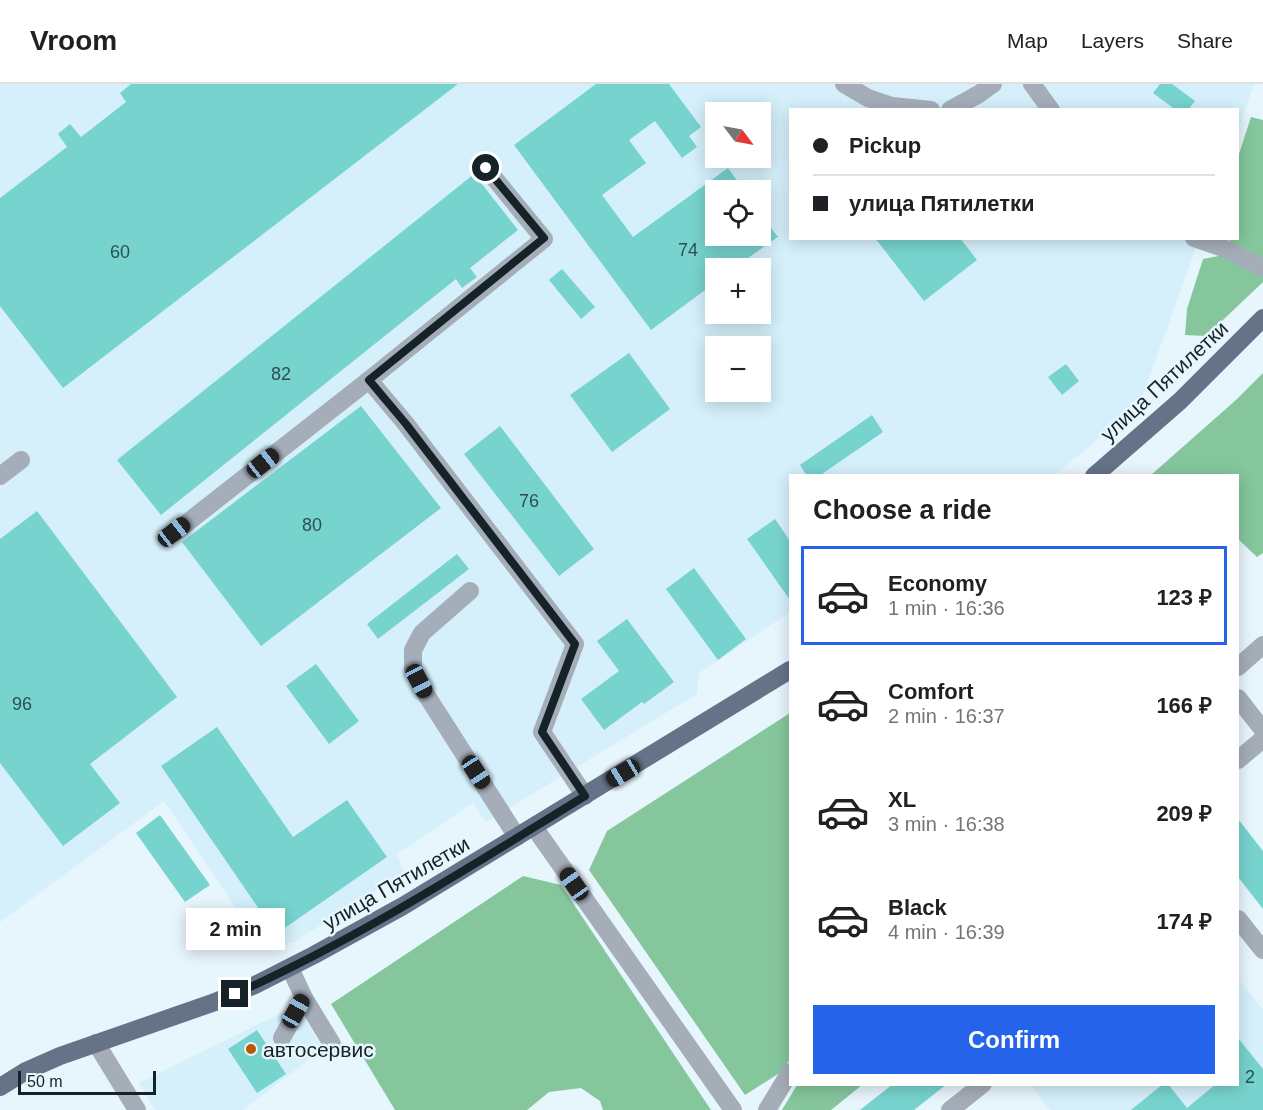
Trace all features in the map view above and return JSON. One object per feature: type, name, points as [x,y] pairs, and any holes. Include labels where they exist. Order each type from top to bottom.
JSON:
[{"type":"main road","name":"улица Пятилетки","points":[[1096,474],[1180,401],[1263,318]]},
{"type":"main road","name":"улица Пятилетки","points":[[0,1087],[26,1071],[60,1056],[183,1015],[290,968],[403,906],[789,671]]},
{"type":"street","points":[[844,84],[868,98],[892,106],[912,108]]},
{"type":"street","points":[[954,108],[993,84]]},
{"type":"street","points":[[1032,84],[1050,108]]},
{"type":"street","points":[[174,532],[369,380],[544,238],[486,168]]},
{"type":"street","points":[[1200,240],[1226,249],[1263,268]]},
{"type":"street","points":[[369,380],[406,424],[575,644],[542,732],[585,796]]},
{"type":"street","points":[[0,476],[21,460]]},
{"type":"street","points":[[470,591],[422,633],[413,650],[412,669],[517,837]]},
{"type":"street","points":[[1239,666],[1263,645]]},
{"type":"street","points":[[1239,699],[1263,730]]},
{"type":"street","points":[[1239,759],[1263,739]]},
{"type":"street","points":[[534,827],[733,1110]]},
{"type":"street","points":[[1239,920],[1263,950]]},
{"type":"street","points":[[290,968],[304,998],[332,1044]]},
{"type":"street","points":[[282,1038],[304,998]]},
{"type":"street","points":[[96,1043],[137,1110]]},
{"type":"street","points":[[767,1110],[789,1074]]},
{"type":"street","points":[[950,1110],[980,1086]]},
{"type":"shaded area","points":[[0,84],[1254,84],[1239,128],[1239,108],[789,108],[789,240],[1199,240],[1139,406],[1055,474],[789,474],[789,613],[699,673],[697,694],[486,822],[473,803],[397,854],[404,872],[296,941],[273,947],[265,946],[255,936],[164,801],[0,922]]},
{"type":"shaded area","points":[[1239,980],[1263,1010],[1263,1110],[1050,1110],[1031,1086],[1239,1086]]},
{"type":"shaded area","points":[[291,1008],[302,1014],[323,1049],[243,1110],[155,1110],[139,1083]]},
{"type":"green space","points":[[1251,117],[1263,120],[1263,282],[1206,336],[1185,335],[1187,309],[1203,259],[1224,255],[1230,240],[1239,240],[1239,154]]},
{"type":"green space","points":[[1263,373],[1263,553],[1257,557],[1239,540],[1239,474],[1152,474]]},
{"type":"green space","points":[[789,714],[789,1060],[781,1072],[745,1095],[589,870],[607,831]]},
{"type":"green space","points":[[523,876],[561,885],[711,1110],[603,1110],[600,1101],[581,1088],[549,1092],[527,1110],[395,1110],[331,1004]]},
{"type":"green space","points":[[796,1086],[861,1086],[831,1110],[782,1110]]},
{"type":"building","points":[[131,84],[458,84],[63,388],[0,306],[0,198],[67,147],[58,134],[70,124],[81,137],[126,102],[120,93]]},
{"type":"building","points":[[596,84],[669,84],[701,127],[689,136],[697,147],[682,158],[655,121],[629,140],[646,163],[602,195],[633,237],[705,185],[705,246],[765,246],[748,258],[705,258],[705,290],[651,330],[514,145]]},
{"type":"building","points":[[1160,84],[1172,84],[1195,101],[1190,108],[1173,108],[1153,93]]},
{"type":"building","points":[[728,168],[737,180],[711,180]]},
{"type":"building","points":[[474,174],[518,230],[470,268],[477,277],[462,288],[456,279],[161,515],[117,460]]},
{"type":"building","points":[[771,228],[777,236],[779,236],[771,242]]},
{"type":"building","points":[[877,240],[962,240],[977,260],[924,301]]},
{"type":"building","points":[[562,269],[595,307],[581,319],[549,280]]},
{"type":"building","points":[[629,353],[670,409],[612,452],[570,395]]},
{"type":"building","points":[[1066,364],[1079,381],[1062,395],[1048,377]]},
{"type":"building","points":[[361,406],[441,508],[261,646],[182,542]]},
{"type":"building","points":[[872,415],[883,432],[822,474],[806,474],[800,465]]},
{"type":"building","points":[[500,426],[594,549],[559,576],[464,454]]},
{"type":"building","points":[[37,511],[177,697],[90,764],[120,803],[63,846],[0,763],[0,539]]},
{"type":"building","points":[[775,519],[789,540],[789,599],[747,539]]},
{"type":"building","points":[[457,554],[469,569],[378,639],[367,624]]},
{"type":"building","points":[[694,568],[746,639],[718,660],[666,589]]},
{"type":"building","points":[[627,619],[674,682],[604,730],[581,699],[619,671],[597,641]]},
{"type":"building","points":[[316,664],[359,721],[329,744],[286,686]]},
{"type":"building","points":[[217,727],[293,837],[347,800],[387,857],[276,934],[161,766]]},
{"type":"building","points":[[160,815],[210,885],[185,902],[136,833]]},
{"type":"building","points":[[1239,820],[1263,851],[1263,909],[1239,878]]},
{"type":"building","points":[[257,1030],[286,1074],[257,1093],[228,1049]]},
{"type":"building","points":[[1239,1039],[1263,1069],[1263,1110],[1131,1110],[1161,1086],[1170,1086],[1187,1108],[1214,1086],[1239,1086]]},
{"type":"building","points":[[890,1086],[944,1086],[914,1110],[860,1110]]},
{"type":"place","name":"автосервис","points":[[251,1049]]},
{"type":"route","points":[[235,994],[350,937],[585,796],[542,732],[575,644],[406,424],[369,380],[544,238],[486,168]]}]
